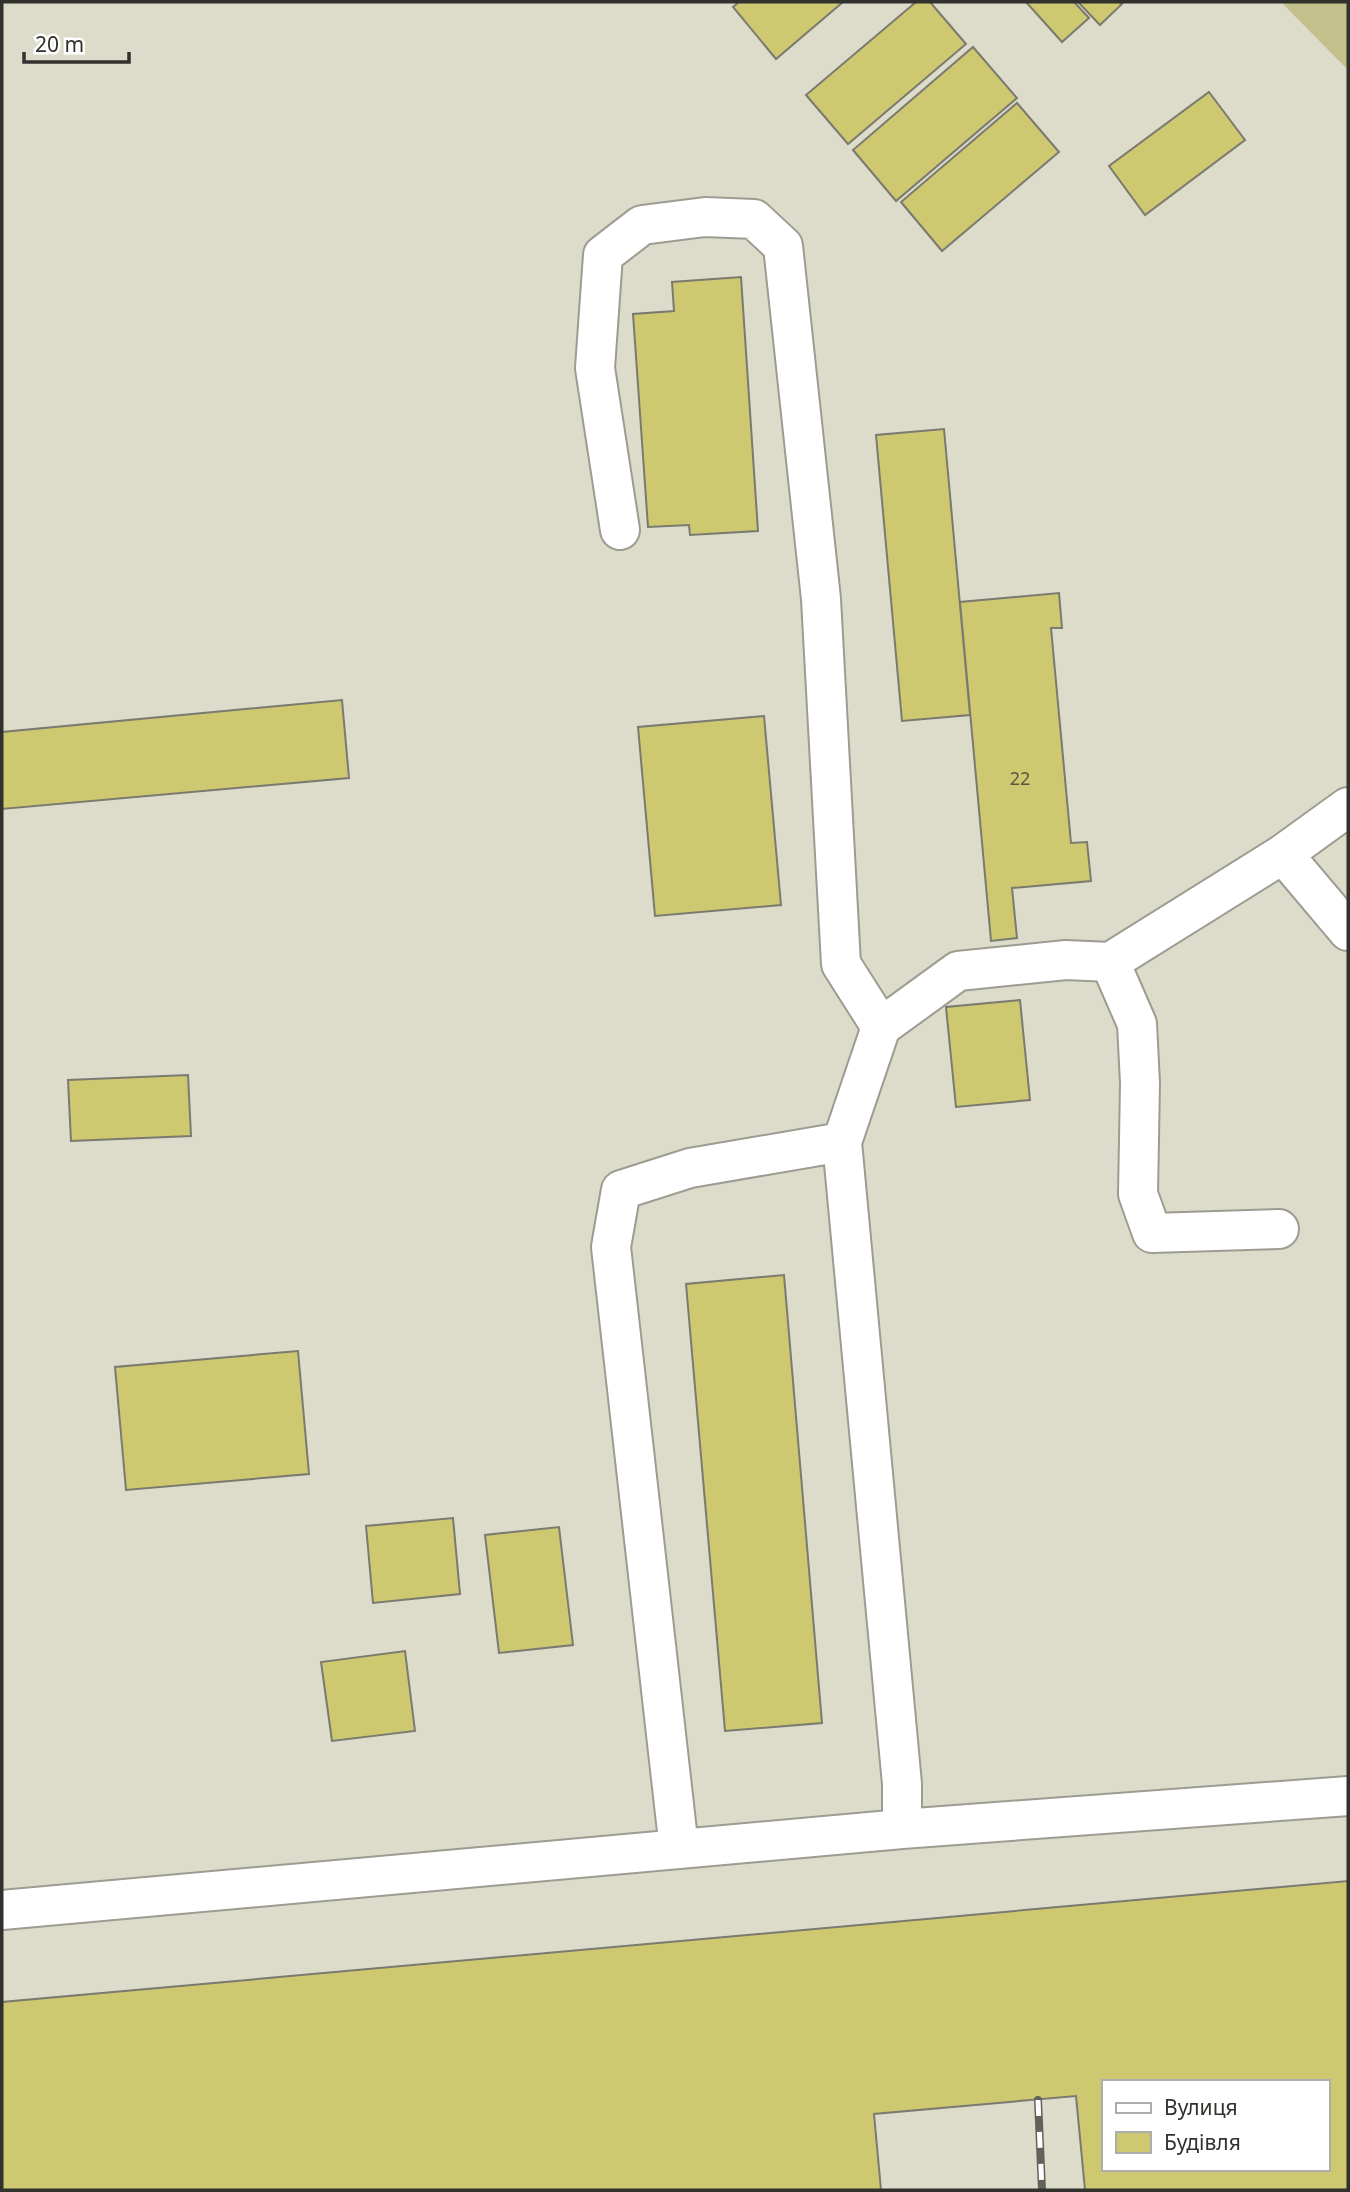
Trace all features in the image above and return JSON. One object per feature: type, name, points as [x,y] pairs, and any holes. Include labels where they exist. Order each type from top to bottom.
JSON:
[{"type":"lane","points":[[620,530],[595,368],[603,255],[642,225],[705,217],[754,219],[783,246],[821,599],[841,964],[881,1027]]},
{"type":"lane","points":[[902,1829],[902,1784],[842,1142],[881,1027],[958,971],[1066,960],[1110,962],[1283,854],[1348,807]]},
{"type":"lane","points":[[1283,854],[1348,931]]},
{"type":"lane","points":[[1110,962],[1137,1024],[1140,1083],[1138,1194],[1152,1233],[1279,1229]]},
{"type":"lane","points":[[678,1849],[611,1247],[621,1190],[690,1168],[842,1142]]},
{"type":"lane","points":[[2,1910],[902,1829],[1348,1796]]},
{"type":"shaded area","points":[[2,2],[1348,2],[1348,2190],[2,2190]]},
{"type":"shaded area","points":[[1281,2],[1348,2],[1348,70]]},
{"type":"building","points":[[739,2],[843,2],[776,59],[733,7]]},
{"type":"building","points":[[916,2],[930,2],[966,44],[848,144],[806,95]]},
{"type":"building","points":[[1026,2],[1074,2],[1089,18],[1062,42]]},
{"type":"building","points":[[1078,2],[1119,2],[1122,4],[1100,25]]},
{"type":"building","points":[[973,47],[1017,98],[896,201],[853,150]]},
{"type":"building","points":[[1209,92],[1245,140],[1145,215],[1109,166]]},
{"type":"building","points":[[1017,103],[1059,152],[942,251],[901,202]]},
{"type":"building","points":[[741,277],[758,531],[690,535],[689,525],[648,527],[633,314],[674,311],[672,282]]},
{"type":"building","points":[[944,429],[970,715],[902,721],[876,435]]},
{"type":"building","points":[[1059,593],[1062,628],[1051,628],[1071,843],[1087,842],[1091,881],[1012,888],[1017,938],[991,941],[960,602]]},
{"type":"building","points":[[342,700],[349,778],[2,809],[2,732]]},
{"type":"building","points":[[764,716],[781,905],[655,916],[638,727]]},
{"type":"building","points":[[1020,1000],[1030,1100],[956,1107],[946,1007]]},
{"type":"building","points":[[188,1075],[191,1136],[71,1141],[68,1080]]},
{"type":"building","points":[[784,1275],[822,1723],[725,1731],[686,1284]]},
{"type":"building","points":[[298,1351],[309,1474],[126,1490],[115,1367]]},
{"type":"building","points":[[453,1518],[460,1594],[373,1603],[366,1526]]},
{"type":"building","points":[[559,1527],[573,1645],[499,1653],[485,1535]]},
{"type":"building","points":[[405,1651],[415,1731],[332,1741],[321,1662]]},
{"type":"building","points":[[1348,1881],[1348,2190],[1085,2190],[1076,2096],[874,2114],[881,2190],[2,2190],[2,2002]]},
{"type":"railway","points":[[1038,2100],[1042,2190]]}]
